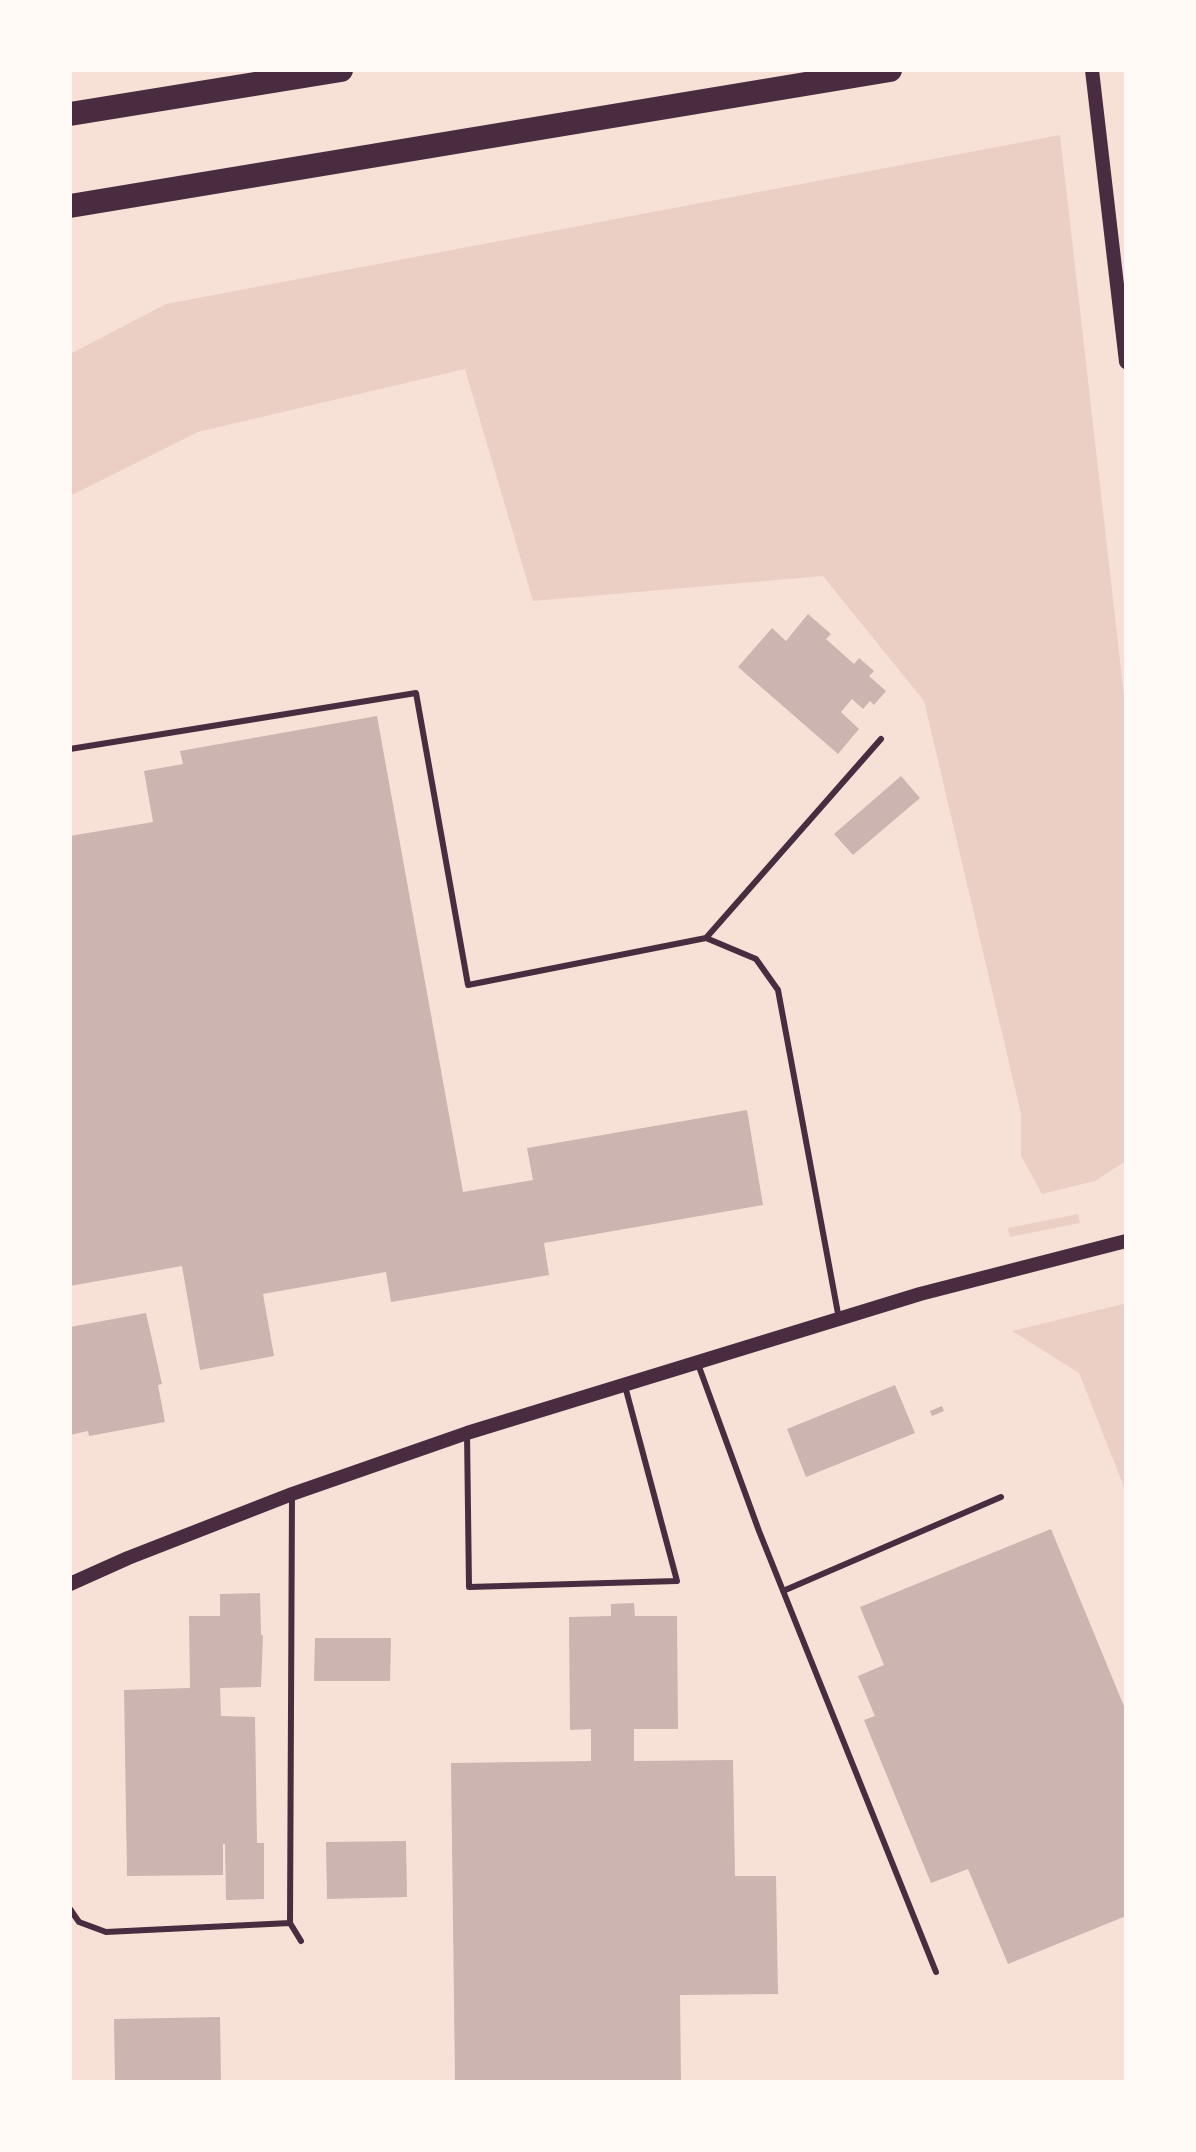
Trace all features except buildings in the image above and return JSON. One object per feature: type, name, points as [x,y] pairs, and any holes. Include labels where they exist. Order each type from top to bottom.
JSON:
[{"type":"highway","points":[[70,114],[341,70]]},
{"type":"highway","points":[[70,206],[890,70]]},
{"type":"highway","points":[[70,220],[103,201]]},
{"type":"street","points":[[1092,70],[1126,362]]},
{"type":"street","points":[[70,1584],[292,1494],[467,1433],[920,1294],[1126,1241]]},
{"type":"lane","points":[[70,749],[416,693],[468,985],[706,938],[756,959],[778,990],[839,1319]]},
{"type":"lane","points":[[706,938],[881,739]]},
{"type":"lane","points":[[697,1361],[783,1591],[936,1972]]},
{"type":"lane","points":[[467,1433],[469,1587],[677,1581],[624,1383]]},
{"type":"lane","points":[[292,1494],[290,1923],[301,1941]]},
{"type":"lane","points":[[783,1591],[1001,1497]]},
{"type":"lane","points":[[70,1909],[79,1922],[106,1932],[290,1923]]},
{"type":"shaded area","points":[[1060,135],[1126,713],[1126,1161],[1095,1181],[1042,1194],[1021,1156],[1021,1114],[924,701],[823,576],[533,601],[465,369],[198,432],[70,496],[70,354],[166,304]]},
{"type":"shaded area","points":[[1078,1214],[1080,1223],[1010,1237],[1008,1228]]},
{"type":"shaded area","points":[[1126,1304],[1126,1492],[1079,1373],[1012,1331]]}]
